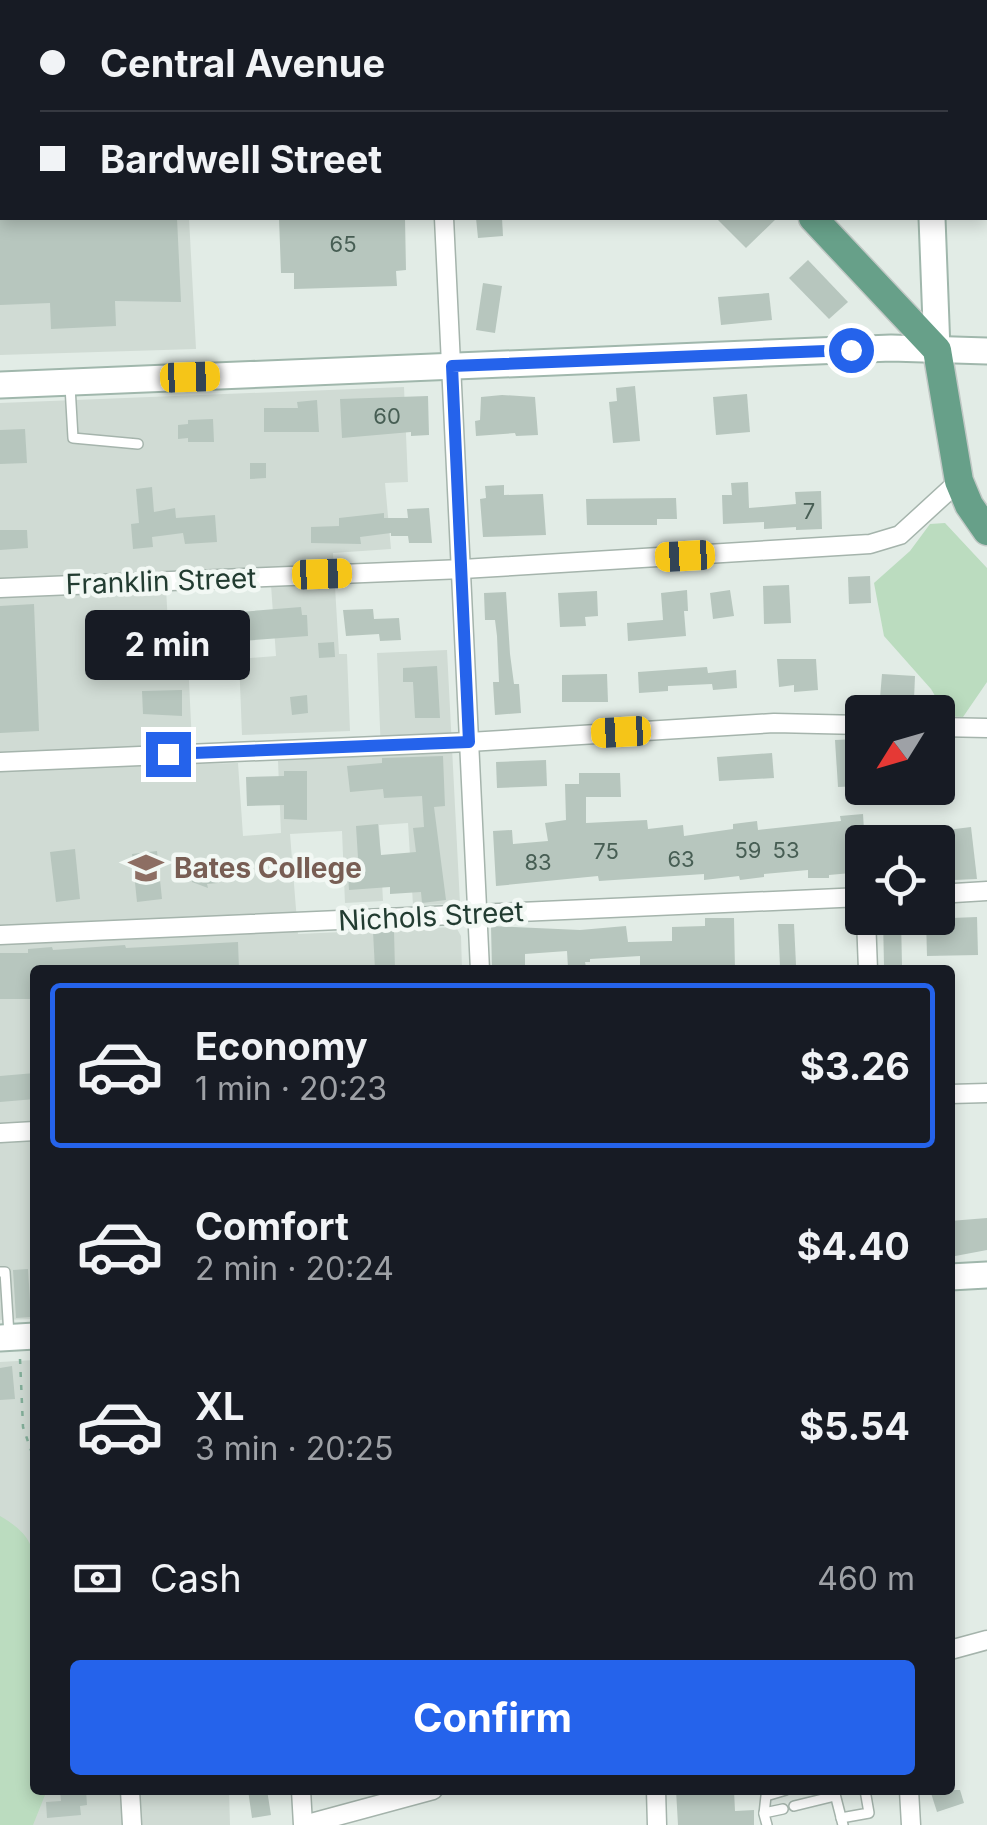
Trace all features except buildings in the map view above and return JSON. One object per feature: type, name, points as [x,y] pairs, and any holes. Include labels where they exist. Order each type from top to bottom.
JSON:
[{"type":"main road","points":[[815,220],[937,350],[959,481],[987,532]]},
{"type":"street","points":[[444,220],[480,965]]},
{"type":"street","points":[[932,220],[937,350]]},
{"type":"street","points":[[0,385],[891,348],[987,351]]},
{"type":"street","name":"Franklin Street","points":[[0,588],[462,569],[885,542],[900,535],[959,481]]},
{"type":"street","points":[[0,762],[469,742],[774,724],[845,725]]},
{"type":"street","points":[[955,727],[987,728]]},
{"type":"street","points":[[955,893],[987,892]]},
{"type":"street","name":"Nichols Street","points":[[0,935],[845,898]]},
{"type":"street","points":[[867,935],[868,965]]},
{"type":"street","points":[[955,1094],[987,1093]]},
{"type":"street","points":[[0,1133],[30,1131]]},
{"type":"street","points":[[955,1277],[987,1275]]},
{"type":"street","points":[[955,1649],[987,1640]]},
{"type":"street","points":[[130,1795],[132,1825]]},
{"type":"street","points":[[302,1795],[303,1825],[414,1795]]},
{"type":"street","points":[[656,1795],[657,1825]]},
{"type":"street","points":[[909,1795],[911,1825]]},
{"type":"lane","points":[[69,382],[74,438],[138,444]]},
{"type":"lane","points":[[0,1272],[5,1272],[10,1345]]},
{"type":"lane","points":[[767,1825],[764,1813],[769,1795]]},
{"type":"lane","points":[[794,1806],[829,1795]]},
{"type":"lane","points":[[836,1795],[842,1821],[869,1813],[866,1795]]},
{"type":"lane","points":[[764,1813],[782,1809]]},
{"type":"path","points":[[10,1345],[30,1447]]},
{"type":"shaded area","points":[[0,220],[189,220],[196,349],[0,355]]},
{"type":"shaded area","name":"Bates College","points":[[404,387],[408,482],[385,483],[391,549],[333,553],[339,654],[347,654],[350,731],[242,735],[239,659],[276,656],[271,585],[166,588],[170,661],[188,661],[193,764],[238,763],[243,836],[281,833],[278,761],[381,753],[377,653],[447,650],[460,904],[413,905],[408,823],[379,825],[383,901],[345,903],[342,831],[290,834],[298,934],[456,927],[461,936],[462,965],[30,965],[30,1319],[0,1320],[0,403]]},
{"type":"shaded area","points":[[30,1360],[30,1795],[229,1795],[230,1825],[0,1825],[0,1362]]},
{"type":"green space","points":[[945,523],[987,568],[987,682],[963,717],[955,716],[955,695],[935,695],[884,636],[874,583],[910,551],[930,524]]},
{"type":"green space","points":[[0,1516],[18,1529],[30,1546],[30,1795],[45,1795],[33,1825],[0,1825]]},
{"type":"place","name":"Bates College","points":[[146,868]]},
{"type":"route","points":[[168,754],[469,742],[452,366],[851,350]]}]
